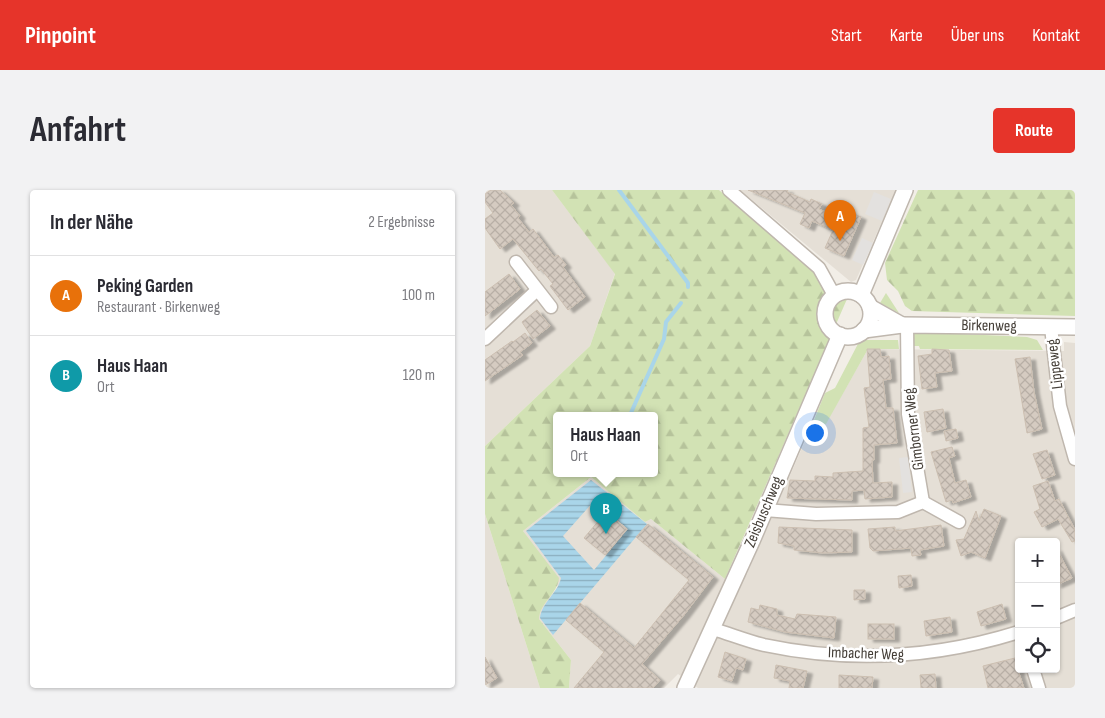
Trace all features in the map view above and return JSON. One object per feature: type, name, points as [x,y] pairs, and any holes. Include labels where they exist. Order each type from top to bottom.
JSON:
[{"type":"street","points":[[729,190],[819,268],[834,295]]},
{"type":"street","points":[[865,301],[848,291],[834,295],[827,305],[825,317],[830,328],[839,335],[853,336],[864,330],[870,319],[865,301],[905,190]]},
{"type":"street","points":[[516,262],[551,307]]},
{"type":"street","points":[[485,339],[537,290]]},
{"type":"street","name":"Birkenweg","points":[[865,301],[905,325]]},
{"type":"street","name":"Birkenweg","points":[[864,330],[905,325],[1075,327]]},
{"type":"street","name":"Gimborner Weg","points":[[905,325],[908,414],[923,502]]},
{"type":"street","name":"Lippeweg","points":[[1051,327],[1060,406],[1075,459]]},
{"type":"street","name":"Zeisbuschweg","points":[[685,688],[765,510],[839,335]]},
{"type":"street","points":[[765,510],[849,514],[898,512],[923,502],[959,522]]},
{"type":"street","points":[[1060,616],[1075,610]]},
{"type":"street","name":"Imbacher Weg","points":[[713,629],[763,645],[810,652],[885,656],[955,649],[1015,633]]},
{"type":"street","points":[[1034,673],[1039,688]]},
{"type":"shaded area","points":[[485,190],[552,190],[615,273],[590,346],[485,446]]},
{"type":"shaded area","points":[[740,190],[896,190],[856,280],[851,282]]},
{"type":"shaded area","points":[[874,192],[891,199],[882,221],[865,214]]},
{"type":"shaded area","points":[[862,238],[873,243],[863,265],[852,260]]},
{"type":"shaded area","points":[[1064,342],[1075,343],[1075,688],[698,688],[678,674],[664,688],[569,688],[571,660],[539,619],[539,609],[558,587],[523,531],[591,477],[645,522],[651,519],[725,579],[747,574],[812,425],[826,423],[868,349],[1064,351]]},
{"type":"shaded area","points":[[908,457],[912,492],[903,493],[899,458]]},
{"type":"shaded area","points":[[485,514],[540,688],[485,688]]},
{"type":"green space","points":[[552,190],[719,190],[847,299],[725,579],[651,519],[645,522],[591,477],[523,531],[559,578],[558,584],[542,608],[539,619],[571,660],[569,688],[540,688],[485,514],[485,446],[590,346],[615,274]]},
{"type":"green space","points":[[918,190],[1075,190],[1075,316],[912,311],[905,306],[898,291],[887,280],[885,263]]},
{"type":"green space","points":[[886,293],[899,313],[880,303]]},
{"type":"green space","points":[[915,332],[1027,337],[1037,340],[1043,350],[920,349],[919,346],[908,346],[908,337]]},
{"type":"green space","points":[[860,340],[898,340],[899,349],[868,349],[826,424],[812,425],[825,393],[835,388]]},
{"type":"water","points":[[591,480],[647,524],[553,635],[540,618],[541,612],[557,588],[561,578],[526,531]],"holes":[[[594,501],[628,529],[594,570],[563,536]]]},
{"type":"building","points":[[491,190],[500,190],[514,203],[511,205],[529,232],[533,229],[554,257],[558,255],[566,265],[563,267],[585,297],[568,310],[550,286],[553,284],[541,269],[539,271],[513,239],[500,249],[485,228],[485,219],[493,213],[485,202],[485,194]]},
{"type":"building","points":[[748,190],[788,190],[787,192],[810,202],[811,199],[822,204],[819,209],[839,218],[843,209],[861,217],[844,256],[825,248],[833,230],[812,221],[809,228],[800,224],[805,213]]},
{"type":"building","points":[[509,274],[520,289],[485,316],[485,292]]},
{"type":"building","points":[[537,310],[550,326],[533,339],[522,322]]},
{"type":"building","points":[[525,333],[532,343],[520,352],[523,355],[485,381],[485,360]]},
{"type":"building","points":[[867,349],[880,349],[881,357],[889,356],[891,379],[883,380],[886,408],[893,408],[897,443],[874,445],[874,460],[872,460],[873,483],[892,482],[892,497],[865,499],[864,490],[852,491],[852,500],[787,498],[790,480],[815,481],[815,476],[833,477],[833,473],[863,471],[863,428],[869,427],[864,388],[870,387]]},
{"type":"building","points":[[932,349],[949,350],[952,371],[935,373],[937,387],[922,389],[918,356],[932,354]]},
{"type":"building","points":[[1030,357],[1034,392],[1042,429],[1027,433],[1015,359]]},
{"type":"building","points":[[943,409],[946,428],[927,432],[924,412]]},
{"type":"building","points":[[956,429],[958,438],[946,441],[944,431]]},
{"type":"building","points":[[952,447],[955,456],[949,458],[955,483],[966,480],[971,497],[953,503],[952,500],[946,502],[931,452]]},
{"type":"building","points":[[1047,450],[1055,475],[1042,479],[1033,454]]},
{"type":"building","points":[[1048,481],[1055,501],[1059,499],[1075,530],[1075,541],[1072,542],[1058,519],[1042,527],[1034,512],[1040,509],[1033,486]]},
{"type":"building","points":[[984,509],[1001,516],[985,558],[971,552],[961,556],[956,540],[964,539],[976,511],[979,521]]},
{"type":"building","points":[[606,512],[627,529],[605,555],[584,538]]},
{"type":"building","points":[[648,524],[713,577],[684,615],[642,664],[660,680],[653,688],[574,688],[604,652],[566,620],[580,603],[634,648],[689,580],[636,537]]},
{"type":"building","points":[[941,525],[944,546],[920,550],[921,555],[912,556],[911,548],[873,551],[870,548],[868,529],[895,527],[895,531]]},
{"type":"building","points":[[779,527],[852,530],[852,552],[823,553],[794,550],[794,546],[778,543]]},
{"type":"building","points":[[1060,556],[1072,578],[1060,583]]},
{"type":"building","points":[[911,575],[912,586],[899,588],[898,576]]},
{"type":"building","points":[[854,590],[865,590],[865,599],[854,600]]},
{"type":"building","points":[[1002,604],[1006,619],[981,626],[977,612]]},
{"type":"building","points":[[760,605],[777,609],[777,615],[795,619],[797,614],[836,617],[834,638],[785,632],[748,622],[751,608],[759,610]]},
{"type":"building","points":[[950,617],[952,632],[926,636],[924,621]]},
{"type":"building","points":[[868,624],[894,624],[894,639],[868,639]]},
{"type":"building","points":[[725,652],[746,659],[743,670],[736,668],[732,681],[718,677]]},
{"type":"building","points":[[485,657],[497,678],[485,685]]},
{"type":"building","points":[[1015,658],[1015,673],[1019,673],[1024,688],[988,688],[983,666]]},
{"type":"building","points":[[776,665],[807,671],[803,688],[789,688],[790,681],[774,678]]},
{"type":"building","points":[[935,674],[936,688],[921,688],[920,675]]},
{"type":"building","points":[[839,675],[873,677],[872,688],[839,688]]},
{"type":"waterway","points":[[619,190],[688,283],[688,287]]},
{"type":"waterway","points":[[631,412],[664,339],[666,322],[681,303]]},
{"type":"place","name":"Peking Garden","points":[[840,241]]},
{"type":"place","name":"Haus Haan","points":[[606,534]]}]
